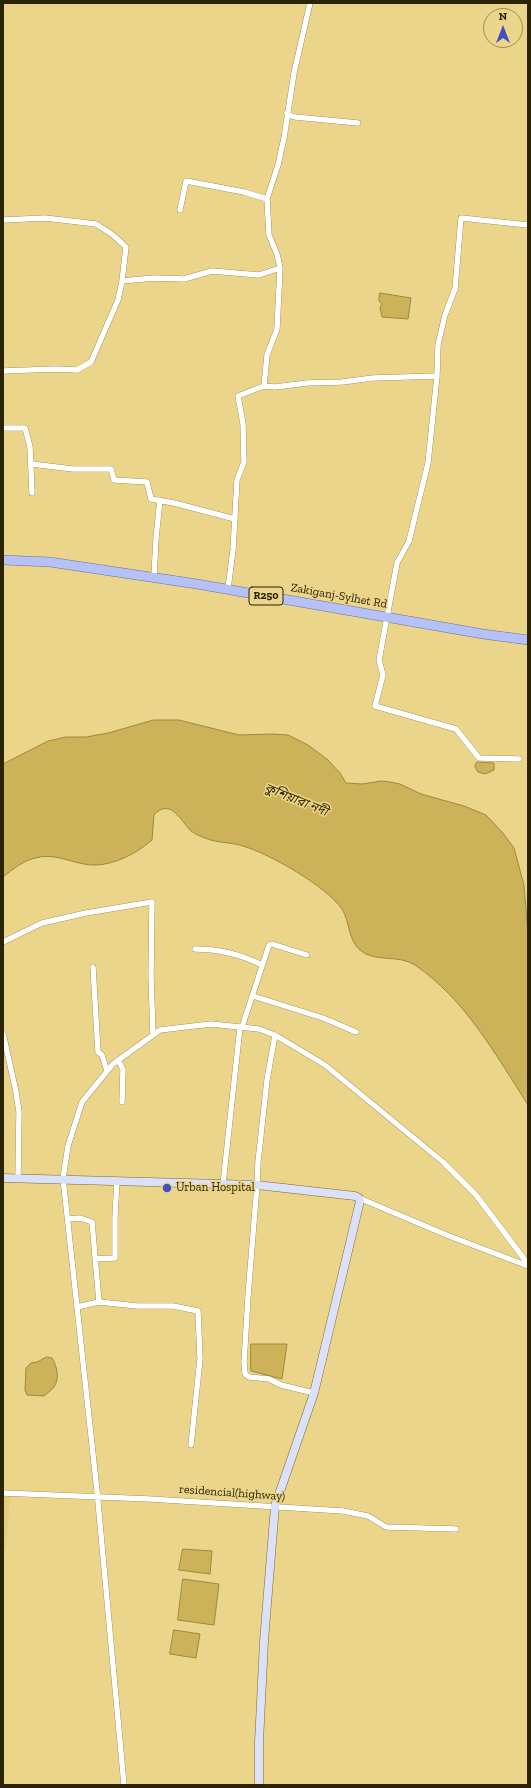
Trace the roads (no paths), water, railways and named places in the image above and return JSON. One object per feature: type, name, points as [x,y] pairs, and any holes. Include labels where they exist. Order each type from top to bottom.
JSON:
[{"type":"main road","name":"Zakiganj-Sylhet Rd","points":[[3,560],[50,562],[154,577],[387,616],[483,634],[528,640]]},
{"type":"street","points":[[264,386],[267,355],[277,330],[280,268],[277,254],[269,235],[267,199],[278,165],[284,138],[294,73],[310,3]]},
{"type":"street","points":[[287,113],[295,116],[358,123]]},
{"type":"street","points":[[180,210],[186,181],[244,192],[267,199]]},
{"type":"street","points":[[3,220],[45,218],[96,224],[113,235],[126,247],[118,300],[90,362],[77,370],[55,369],[3,371]]},
{"type":"street","points":[[519,759],[479,758],[456,729],[375,706],[383,675],[379,660],[393,593],[397,563],[409,541],[428,464],[437,376],[438,345],[455,289],[461,218],[528,225]]},
{"type":"street","points":[[122,281],[154,278],[184,279],[212,271],[259,275],[280,268]]},
{"type":"street","points":[[228,589],[233,550],[237,480],[244,462],[243,424],[238,396],[264,386],[275,387],[307,382],[342,382],[380,378],[437,376]]},
{"type":"street","points":[[3,428],[25,428],[30,447],[32,493]]},
{"type":"street","points":[[31,464],[73,469],[111,469],[114,480],[147,482],[151,499],[235,519]]},
{"type":"street","points":[[154,577],[160,500]]},
{"type":"street","points":[[3,942],[42,923],[86,913],[152,902],[151,976],[153,1035]]},
{"type":"street","points":[[223,1184],[241,1027],[253,996],[266,951],[269,945],[272,944],[307,955]]},
{"type":"street","points":[[195,949],[227,951],[262,965]]},
{"type":"street","points":[[94,967],[98,1052],[102,1055],[107,1071]]},
{"type":"street","points":[[253,996],[323,1018],[356,1032]]},
{"type":"street","points":[[124,1785],[98,1497],[63,1178],[68,1146],[82,1102],[118,1060],[160,1030],[211,1024],[258,1029],[275,1035],[325,1065],[443,1162],[476,1195],[528,1265]]},
{"type":"street","points":[[3,1033],[19,1112],[18,1178]]},
{"type":"street","points":[[275,1035],[267,1080],[261,1133],[250,1263],[244,1363],[245,1374],[249,1377],[269,1379],[281,1385],[314,1393]]},
{"type":"street","points":[[118,1060],[123,1069],[122,1102]]},
{"type":"street","points":[[3,1178],[63,1178],[257,1185],[355,1196],[449,1236],[528,1265]]},
{"type":"street","points":[[95,1259],[115,1258],[117,1180]]},
{"type":"street","points":[[259,1785],[259,1742],[264,1641],[274,1506],[314,1393],[360,1201],[359,1198]]},
{"type":"street","points":[[68,1219],[80,1218],[92,1222],[99,1302]]},
{"type":"street","points":[[77,1307],[99,1302],[137,1306],[173,1306],[198,1311],[200,1360],[191,1445]]},
{"type":"street","name":"residencial(highway)","points":[[3,1493],[274,1506],[361,1514],[368,1516],[386,1526],[456,1529]]},
{"type":"water","points":[[380,293],[411,298],[408,319],[382,317],[380,307],[382,304],[379,301]]},
{"type":"water","name":"কুশিয়ারা নদী","points":[[154,720],[179,720],[239,735],[288,735],[308,745],[328,760],[340,773],[346,783],[362,784],[381,781],[400,784],[421,794],[464,806],[486,815],[502,832],[514,848],[524,885],[528,934],[528,1105],[478,1029],[449,994],[433,979],[415,965],[408,962],[380,958],[366,954],[360,950],[353,941],[345,914],[342,909],[334,900],[311,881],[282,863],[254,850],[238,845],[209,840],[198,835],[191,831],[175,812],[165,808],[154,815],[152,840],[129,856],[120,860],[111,863],[93,865],[48,856],[31,859],[22,863],[3,877],[3,764],[48,741],[66,737],[86,737],[108,733]]},
{"type":"water","points":[[477,762],[494,763],[494,770],[485,774],[478,772],[475,767]]},
{"type":"water","points":[[251,1344],[287,1344],[282,1379],[251,1371]]},
{"type":"water","points":[[47,1357],[52,1358],[56,1368],[57,1380],[54,1387],[44,1396],[27,1395],[25,1390],[26,1368],[31,1363]]},
{"type":"water","points":[[183,1549],[212,1551],[210,1574],[179,1570]]},
{"type":"water","points":[[183,1579],[219,1584],[214,1625],[178,1620]]},
{"type":"water","points":[[174,1630],[200,1634],[196,1658],[170,1654]]},
{"type":"place","name":"Urban Hospital","points":[[167,1188]]}]
